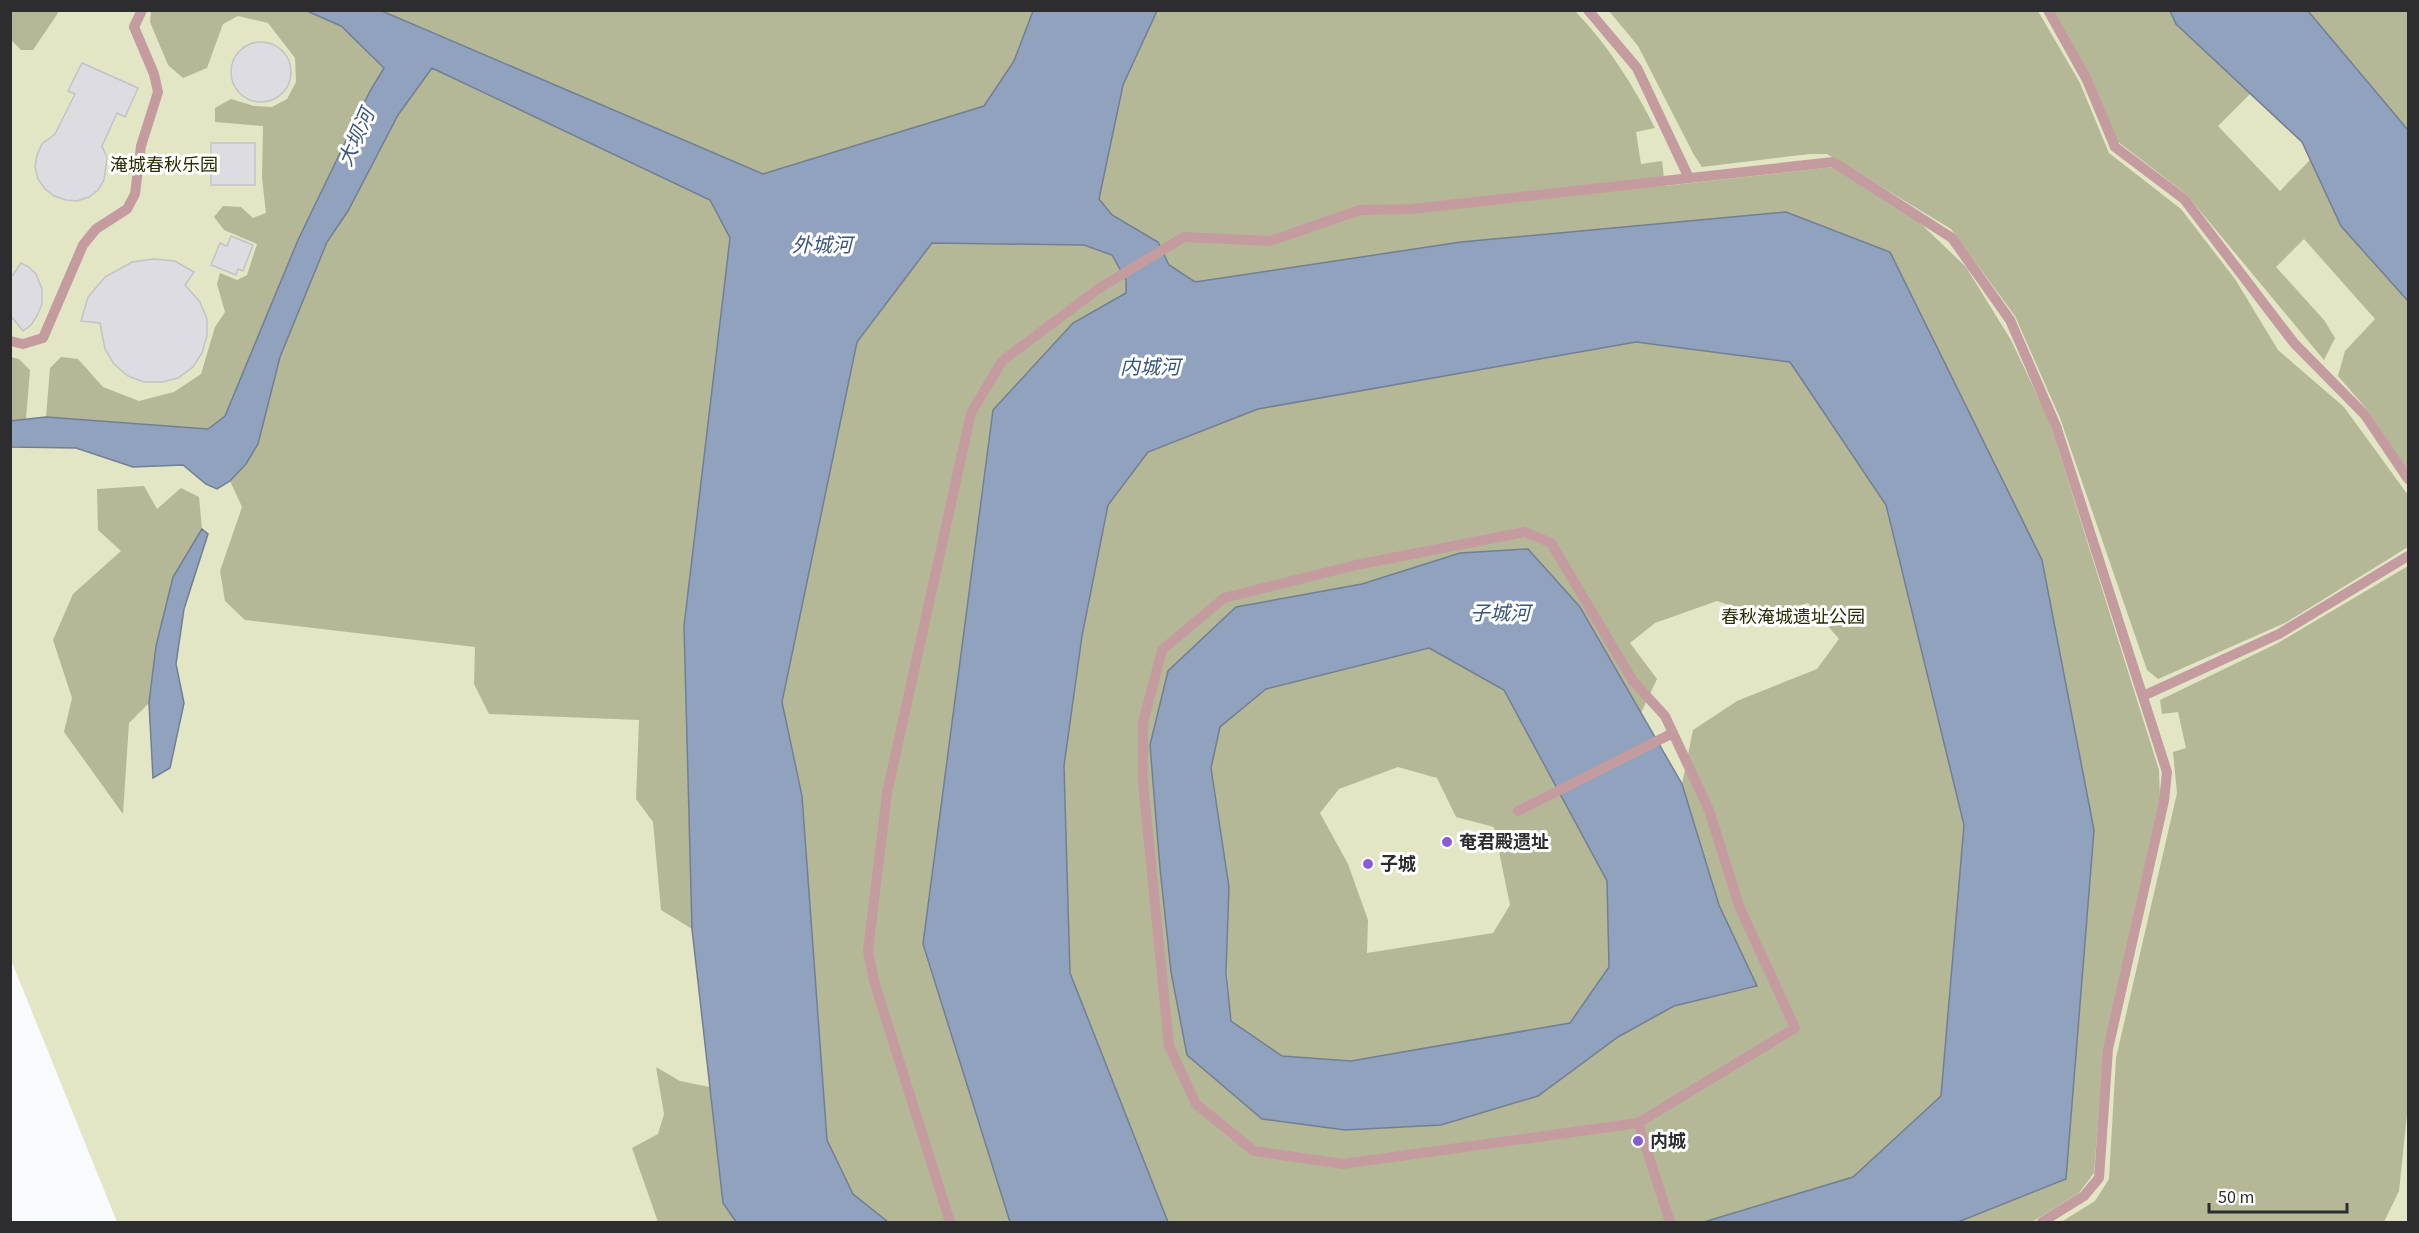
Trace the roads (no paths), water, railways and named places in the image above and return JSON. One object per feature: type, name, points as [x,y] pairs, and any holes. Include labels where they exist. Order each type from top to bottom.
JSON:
[{"type":"lane","points":[[10,341],[23,344],[43,338],[82,245],[96,229],[127,208],[135,194],[141,146],[158,92],[154,74],[134,27],[142,10]]},
{"type":"lane","points":[[1588,10],[1637,68],[1689,178]]},
{"type":"lane","points":[[2048,10],[2087,80],[2115,147],[2184,199],[2295,343],[2365,415],[2409,479]]},
{"type":"lane","points":[[950,1222],[874,981],[868,951],[887,793],[971,413],[1002,362],[1098,289],[1184,237],[1270,241],[1360,210],[1412,209],[1833,162],[1952,237],[2010,320],[2056,426],[2167,772],[2165,791],[2108,1049],[2098,1178],[2084,1196],[2042,1222]]},
{"type":"lane","points":[[1525,532],[1551,543],[1634,681],[1665,716],[1668,736],[1709,810],[1739,906],[1795,1028],[1638,1123],[1343,1164],[1254,1151],[1196,1104],[1169,1046],[1143,783],[1143,723],[1162,650],[1224,598],[1356,565],[1525,532]]},
{"type":"lane","points":[[2143,696],[2279,634],[2409,556]]},
{"type":"lane","points":[[1518,811],[1668,736]]},
{"type":"lane","points":[[1638,1123],[1670,1222]]},
{"type":"water","name":"内城河","points":[[307,11],[382,11],[763,174],[984,106],[1014,61],[1033,11],[1157,11],[1123,85],[1099,199],[1112,215],[1158,242],[1169,265],[1195,282],[1461,242],[1786,212],[1890,252],[2042,560],[2094,830],[2066,1179],[1958,1222],[1704,1222],[1853,1177],[1941,1096],[1964,825],[1886,505],[1790,362],[1636,342],[1258,409],[1148,452],[1108,505],[1082,636],[1064,766],[1070,973],[1168,1222],[1010,1222],[923,944],[993,410],[1073,323],[1126,293],[1126,280],[1112,255],[1084,245],[932,243],[857,342],[782,702],[802,796],[827,1140],[853,1194],[888,1222],[736,1222],[723,1203],[692,929],[684,626],[730,238],[710,200],[432,68],[398,115],[348,211],[327,242],[280,357],[258,444],[246,464],[230,481],[217,489],[206,484],[183,465],[133,467],[76,448],[11,447],[10,421],[46,417],[208,429],[225,416],[298,240],[370,91],[384,68],[341,26]]},
{"type":"water","points":[[2170,11],[2308,11],[2408,130],[2408,301],[2341,226],[2302,142],[2176,24]]},
{"type":"water","points":[[202,529],[208,534],[184,609],[176,664],[184,703],[170,768],[153,778],[149,703],[156,646],[173,577]]},
{"type":"water","name":"子城河","points":[[1528,549],[1580,607],[1682,784],[1719,905],[1757,986],[1674,1006],[1618,1037],[1538,1096],[1441,1125],[1345,1130],[1262,1119],[1187,1055],[1171,972],[1150,745],[1168,671],[1236,607],[1362,584],[1460,553]],"holes":[[[1429,648],[1504,690],[1607,881],[1609,967],[1570,1023],[1351,1061],[1282,1056],[1231,1021],[1226,972],[1229,887],[1211,768],[1220,727],[1266,689]]]},
{"type":"place","name":"奄君殿遗址","points":[[1447,842]]},
{"type":"place","name":"子城","points":[[1368,864]]},
{"type":"place","name":"内城","points":[[1638,1141]]},
{"type":"water label","name":"大坝河","points":[[357,138]]},
{"type":"water label","name":"外城河","points":[[822,246]]},
{"type":"park label","name":"淹城春秋乐园","points":[[164,165]]},
{"type":"park label","name":"春秋淹城遗址公园","points":[[1793,617]]}]
